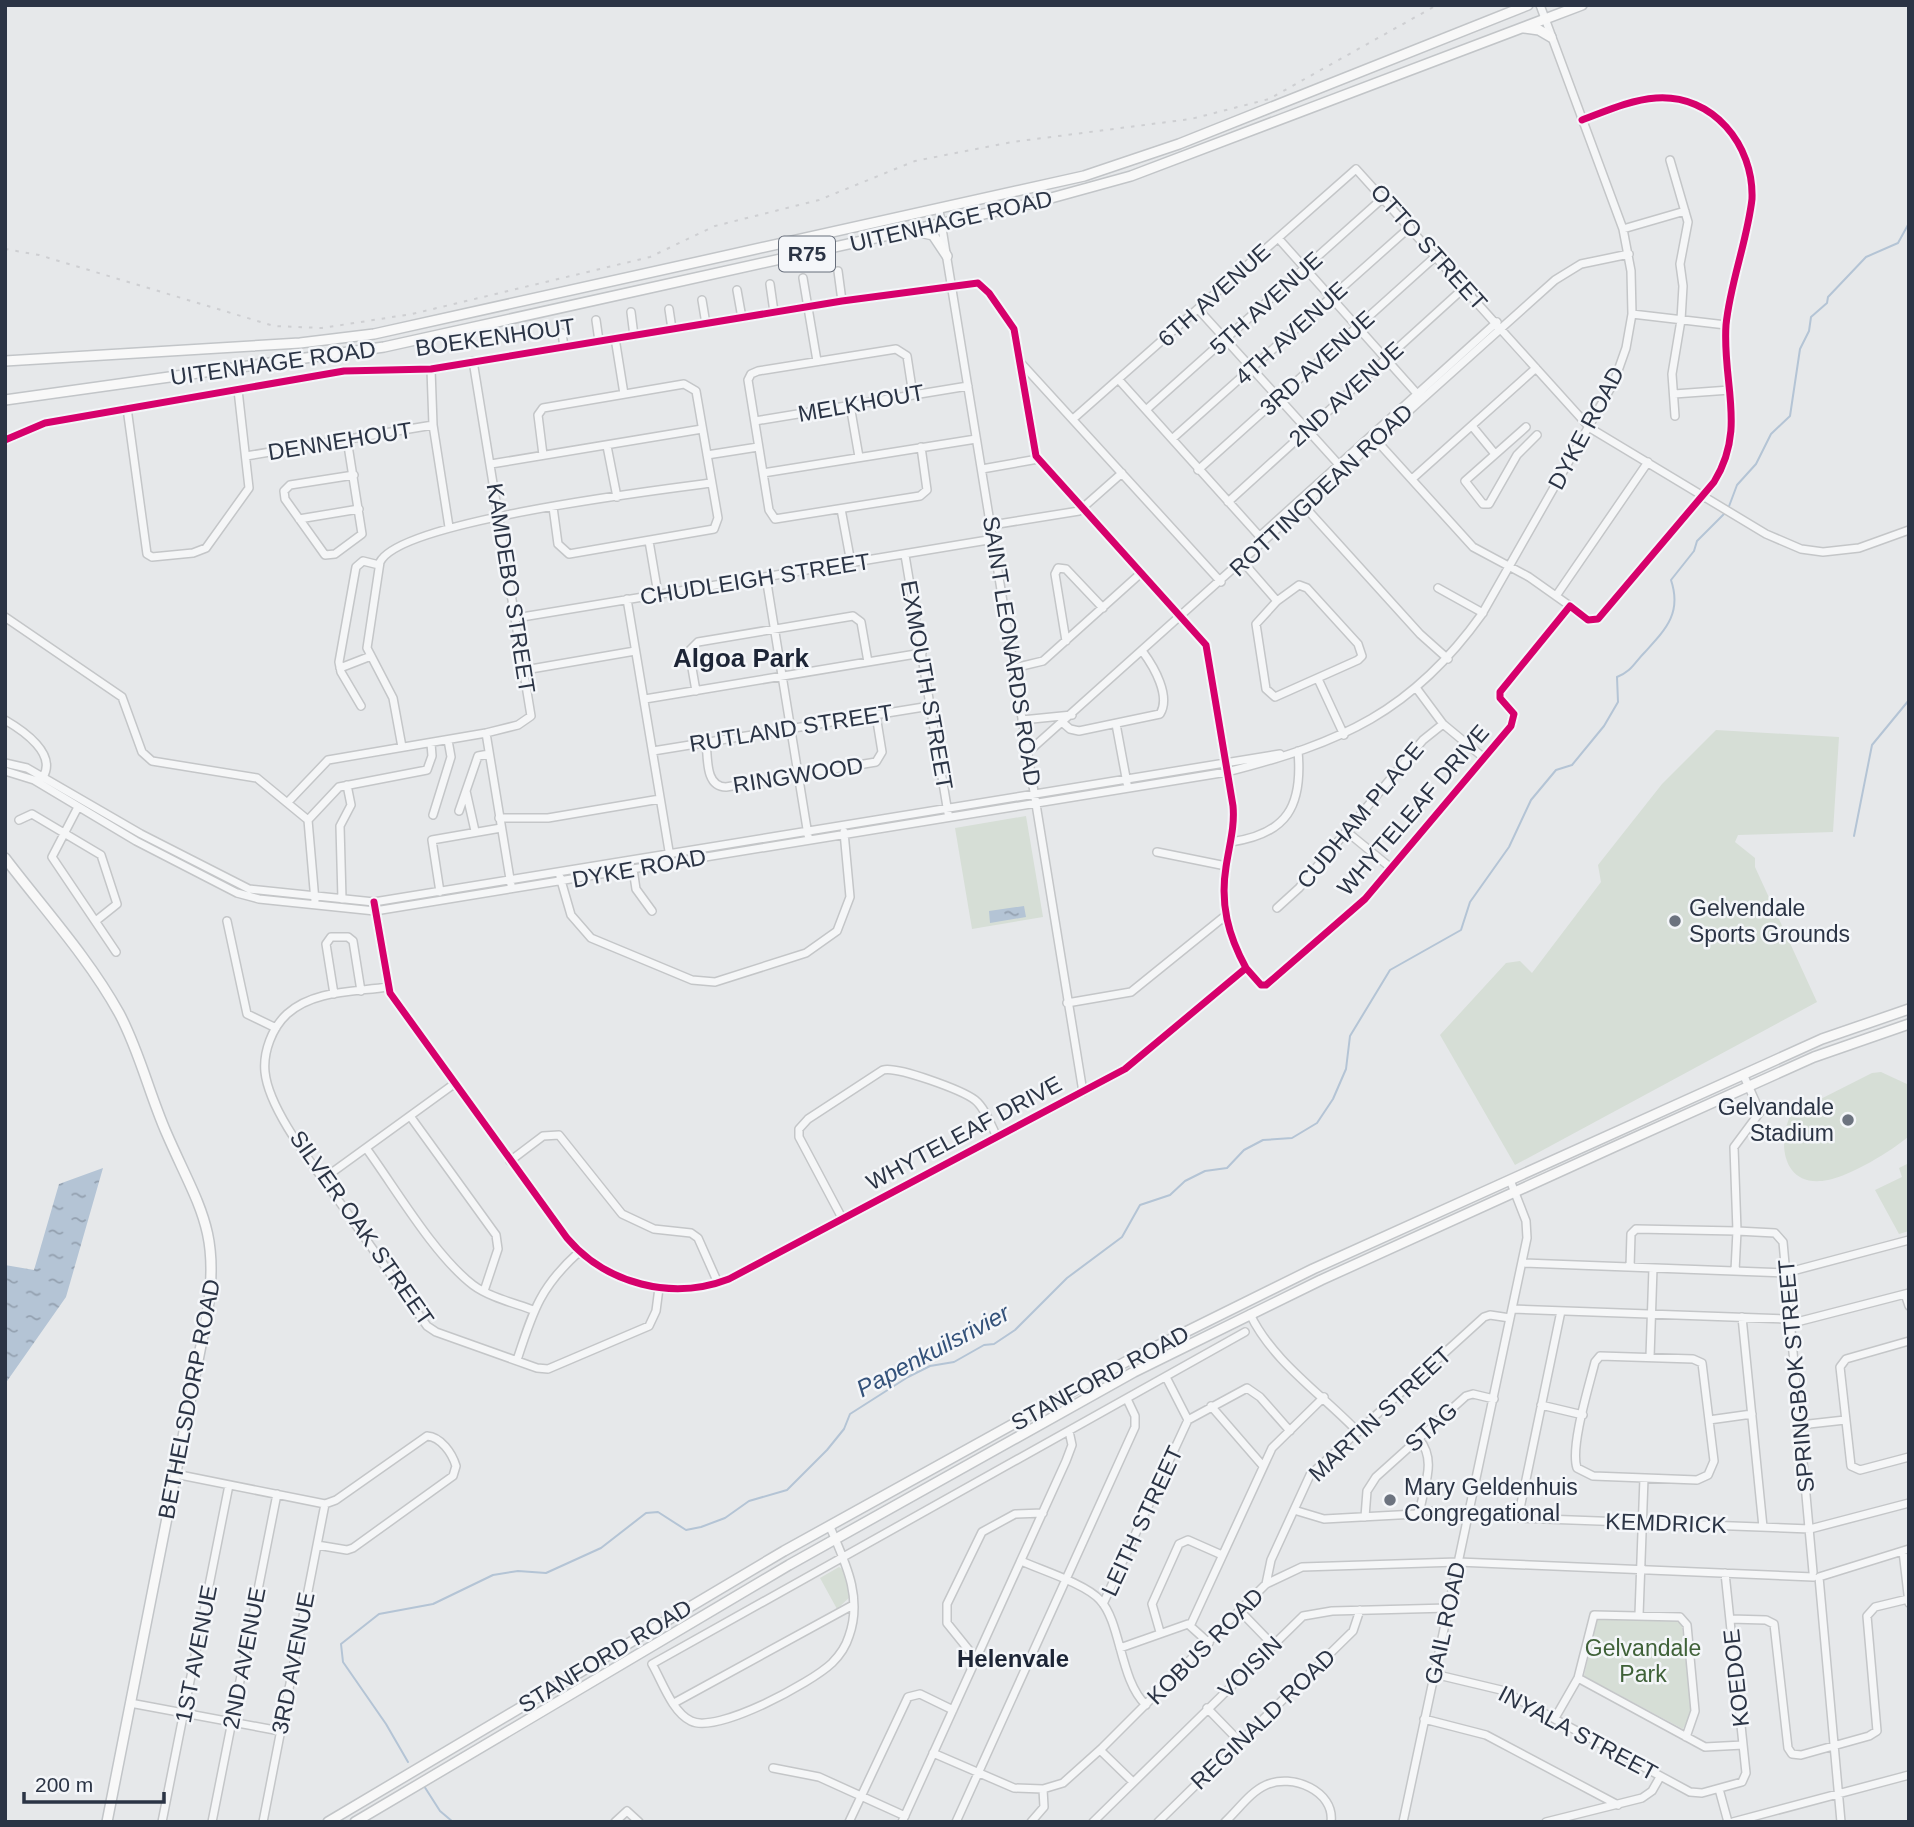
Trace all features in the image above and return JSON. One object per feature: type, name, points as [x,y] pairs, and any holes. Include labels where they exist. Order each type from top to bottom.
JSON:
[{"type":"main road","name":"UITENHAGE ROAD","points":[[5,361],[300,343],[374,334],[1061,182],[1149,156],[1528,5]]},
{"type":"main road","name":"UITENHAGE ROAD","points":[[5,400],[384,347],[1033,203],[1122,179],[1582,5]]},
{"type":"main road","points":[[1521,27],[1539,30],[1551,37]]},
{"type":"main road","points":[[912,231],[933,235],[947,256]]},
{"type":"main road","name":"BETHELSDORP ROAD","points":[[5,858],[86,964],[120,1015],[208,1230],[213,1255],[212,1286],[107,1822]]},
{"type":"main road","name":"STANFORD ROAD","points":[[328,1822],[761,1565],[1129,1360],[1250,1298],[1743,1073],[1832,1035],[1909,1009]]},
{"type":"main road","name":"STANFORD ROAD","points":[[355,1822],[599,1675],[833,1540],[1134,1372],[1250,1314],[1749,1086],[1851,1042],[1909,1024]]},
{"type":"street","name":"DYKE ROAD","points":[[1127,783],[1227,772],[1298,751],[1345,735],[1417,689],[1448,659],[1483,613],[1590,428],[1617,373],[1632,314],[1629,254],[1623,229],[1540,5]]},
{"type":"street","points":[[1376,440],[1473,547],[1556,596],[1588,620],[1598,619],[1703,495],[1723,467],[1730,449],[1733,429],[1726,325],[1752,199],[1750,169],[1733,135],[1706,110],[1675,99],[1633,102],[1583,120]]},
{"type":"street","points":[[1670,160],[1688,228],[1680,266],[1683,286],[1681,320],[1672,371],[1675,416]]},
{"type":"street","name":"OTTO STREET","points":[[1354,169],[1384,197],[1590,428],[1776,540],[1811,551],[1859,548],[1909,530]]},
{"type":"street","name":"6TH AVENUE","points":[[1073,419],[1354,169]]},
{"type":"street","name":"5TH AVENUE","points":[[1147,409],[1384,197]]},
{"type":"street","name":"SAINT LEONARDS ROAD","points":[[939,210],[1083,1092]]},
{"type":"street","points":[[1623,229],[1685,211]]},
{"type":"street","name":"4TH AVENUE","points":[[1172,439],[1410,227]]},
{"type":"street","points":[[1119,380],[1262,539],[1419,396],[1278,238]]},
{"type":"street","name":"ROTTINGDEAN ROAD","points":[[1027,753],[1221,582],[1243,562],[1262,539],[1304,506],[1341,468],[1376,440],[1419,396],[1500,325],[1571,269],[1587,262],[1629,254]]},
{"type":"street","name":"3RD AVENUE","points":[[1198,470],[1436,256]]},
{"type":"street","points":[[838,271],[842,300]]},
{"type":"street","points":[[803,278],[817,361]]},
{"type":"street","name":"BOEKENHOUT","points":[[5,440],[37,425],[344,371],[430,369],[842,300],[975,282],[984,287],[1010,321],[1019,361]]},
{"type":"street","points":[[769,284],[774,312]]},
{"type":"street","name":"2ND AVENUE","points":[[1227,502],[1465,287]]},
{"type":"street","points":[[737,290],[741,318]]},
{"type":"street","points":[[702,300],[706,324]]},
{"type":"street","points":[[669,309],[672,329]]},
{"type":"street","points":[[1198,309],[1341,468]]},
{"type":"street","points":[[631,312],[634,336]]},
{"type":"street","points":[[1632,314],[1726,325]]},
{"type":"street","points":[[596,320],[599,341]]},
{"type":"street","points":[[562,333],[564,347]]},
{"type":"street","points":[[615,338],[624,394]]},
{"type":"street","points":[[913,395],[907,356],[900,350],[817,361],[751,374],[748,383],[769,510],[775,519],[923,494],[928,483],[921,447]]},
{"type":"street","name":"KAMDEBO STREET","points":[[288,802],[325,761],[486,733],[518,725],[529,719],[532,710],[473,361]]},
{"type":"street","points":[[1019,361],[1221,582]]},
{"type":"street","points":[[1019,361],[1038,459],[1206,648],[1234,816],[1226,866],[1225,916],[1233,942],[1246,968]]},
{"type":"street","points":[[1412,479],[1536,368]]},
{"type":"street","points":[[430,369],[433,425],[449,527]]},
{"type":"street","points":[[544,455],[538,415],[541,409],[624,394],[691,386],[696,391],[718,518],[713,529],[566,553],[558,544],[553,508]]},
{"type":"street","name":"MELKHOUT","points":[[755,421],[968,386]]},
{"type":"street","points":[[127,408],[144,547],[152,557],[193,553],[209,545],[248,488],[238,390]]},
{"type":"street","points":[[1674,394],[1730,390]]},
{"type":"street","points":[[850,405],[859,457]]},
{"type":"street","name":"DENNEHOUT","points":[[246,456],[433,425]]},
{"type":"street","points":[[1472,426],[1495,454]]},
{"type":"street","points":[[1526,427],[1465,482],[1484,505],[1491,502],[1517,454],[1537,435]]},
{"type":"street","points":[[491,464],[702,429]]},
{"type":"street","points":[[347,439],[354,475],[363,531],[360,538],[331,556],[323,553],[284,498],[288,486],[354,475]]},
{"type":"street","points":[[763,473],[976,439]]},
{"type":"street","points":[[1507,443],[1517,454]]},
{"type":"street","points":[[607,446],[617,497]]},
{"type":"street","points":[[707,455],[758,447]]},
{"type":"street","points":[[982,469],[1038,459]]},
{"type":"street","points":[[1556,596],[1648,462]]},
{"type":"street","points":[[992,525],[1082,508],[1122,473]]},
{"type":"street","points":[[402,747],[393,698],[371,656],[367,639],[379,565],[383,557],[393,549],[449,527],[499,516],[711,483]]},
{"type":"street","points":[[1304,506],[1420,634],[1448,659]]},
{"type":"street","points":[[299,519],[359,509]]},
{"type":"street","points":[[841,509],[851,563]]},
{"type":"street","name":"CHUDLEIGH STREET","points":[[516,618],[994,539]]},
{"type":"street","points":[[649,541],[658,594]]},
{"type":"street","name":"EXMOUTH STREET","points":[[905,555],[948,813]]},
{"type":"street","points":[[361,706],[340,668],[356,567],[363,561],[379,565]]},
{"type":"street","points":[[1243,562],[1277,601]]},
{"type":"street","points":[[1066,641],[1055,574],[1058,568],[1066,569],[1103,608]]},
{"type":"street","points":[[1014,668],[1040,663],[1141,573]]},
{"type":"street","points":[[766,577],[808,835]]},
{"type":"street","points":[[1295,586],[1304,586],[1361,648],[1362,656],[1279,696],[1267,691],[1256,624],[1277,601],[1295,586]]},
{"type":"street","points":[[1438,588],[1483,613]]},
{"type":"street","points":[[627,599],[671,858]]},
{"type":"street","name":"WHYTELEAF DRIVE","points":[[374,906],[388,987],[454,1084],[579,1252],[616,1275],[659,1288],[718,1283],[1143,1058],[1246,968],[1261,985],[1266,985],[1359,905],[1484,758],[1514,720],[1513,712],[1500,698],[1501,690],[1570,606]]},
{"type":"street","points":[[5,617],[122,697],[141,748],[152,761],[255,777],[308,820],[315,901]]},
{"type":"street","points":[[696,691],[689,651],[695,643],[774,629],[855,617],[861,622],[868,662]]},
{"type":"street","points":[[525,670],[635,651]]},
{"type":"street","points":[[1063,723],[1075,731],[1158,716],[1163,709],[1158,675],[1143,652]]},
{"type":"street","points":[[645,699],[922,653]]},
{"type":"street","points":[[340,668],[371,656]]},
{"type":"street","points":[[1318,679],[1345,735]]},
{"type":"street","points":[[1417,689],[1443,724],[1484,758]]},
{"type":"street","name":"RUTLAND STREET","points":[[653,751],[930,706]]},
{"type":"street","name":"RINGWOOD","points":[[706,742],[710,775],[718,787],[798,775],[872,763],[880,759],[882,752],[876,715]]},
{"type":"street","points":[[1022,720],[1072,715]]},
{"type":"street","points":[[5,720],[27,735],[47,759],[48,767],[43,777]]},
{"type":"street","points":[[1116,724],[1127,783]]},
{"type":"street","name":"CUDHAM PLACE","points":[[1277,908],[1299,888],[1423,740],[1443,724]]},
{"type":"street","points":[[486,733],[511,885]]},
{"type":"street","points":[[433,815],[451,757],[448,740]]},
{"type":"street","points":[[308,820],[335,790],[347,785],[424,772],[432,760],[431,743]]},
{"type":"street","name":"DYKE ROAD","points":[[5,771],[34,780],[78,807],[237,893],[256,899],[374,906],[1036,799],[1225,762],[1298,751]]},
{"type":"street","points":[[1231,842],[1260,836],[1286,817],[1299,786],[1298,751]]},
{"type":"street","points":[[459,811],[478,756],[489,754]]},
{"type":"street","name":"DYKE ROAD","points":[[5,763],[27,768],[141,834],[250,889],[315,901],[342,900],[374,906],[440,892],[511,885]]},
{"type":"street","points":[[342,900],[340,825],[351,806],[347,785]]},
{"type":"street","points":[[466,790],[475,831]]},
{"type":"street","points":[[499,818],[548,818],[660,799]]},
{"type":"street","points":[[78,807],[52,857],[97,920],[116,952]]},
{"type":"street","points":[[19,820],[33,814],[103,858],[117,904],[97,920]]},
{"type":"street","points":[[440,892],[432,841],[501,828]]},
{"type":"street","points":[[560,877],[571,915],[591,938],[692,980],[715,982],[806,953],[837,931],[850,897],[844,830]]},
{"type":"street","points":[[1346,831],[1391,868]]},
{"type":"street","points":[[1157,852],[1226,866]]},
{"type":"street","name":"DYKE ROAD","points":[[560,877],[633,869],[671,858]]},
{"type":"street","points":[[633,869],[636,889],[650,900],[652,911]]},
{"type":"street","points":[[1067,1003],[1128,994],[1225,916]]},
{"type":"street","points":[[227,921],[247,1014],[276,1028]]},
{"type":"street","points":[[334,994],[326,944],[331,937],[348,937],[353,941],[361,991]]},
{"type":"street","name":"SILVER OAK STREET","points":[[388,987],[334,994],[304,1002],[287,1014],[276,1028],[265,1056],[268,1084],[307,1158],[427,1326],[436,1332],[537,1368],[551,1368],[646,1328],[655,1316],[659,1288]]},
{"type":"street","points":[[842,1218],[799,1137],[799,1129],[883,1070],[897,1069],[971,1097],[980,1105],[997,1137]]},
{"type":"street","points":[[1735,1271],[1737,1231],[1734,1147],[1760,1112],[1743,1073]]},
{"type":"street","points":[[323,1179],[454,1084]]},
{"type":"street","points":[[410,1116],[496,1236],[498,1249],[484,1291]]},
{"type":"street","points":[[510,1161],[543,1136],[559,1135],[622,1214],[654,1229],[691,1233],[698,1238],[718,1283]]},
{"type":"street","points":[[366,1148],[440,1250],[465,1278],[484,1291],[533,1310]]},
{"type":"street","name":"GAIL ROAD","points":[[1403,1822],[1523,1263],[1527,1226],[1510,1180]]},
{"type":"street","points":[[1630,1267],[1631,1234],[1636,1228],[1737,1231]]},
{"type":"street","name":"SPRINGBOK STREET","points":[[1737,1231],[1771,1233],[1780,1237],[1841,1822]]},
{"type":"street","points":[[1523,1263],[1784,1273],[1909,1240]]},
{"type":"street","points":[[517,1360],[533,1310],[553,1276],[579,1252]]},
{"type":"street","points":[[1650,1357],[1653,1268]]},
{"type":"street","points":[[1512,1309],[1742,1317],[1789,1322],[1907,1293],[1909,1307]]},
{"type":"street","points":[[1518,1518],[1561,1311]]},
{"type":"street","points":[[1250,1314],[1259,1331],[1305,1382],[1324,1397],[1358,1432]]},
{"type":"street","name":"MARTIN STREET","points":[[1266,1584],[1269,1565],[1310,1475],[1484,1317],[1490,1315],[1510,1318]]},
{"type":"street","points":[[1742,1317],[1763,1527]]},
{"type":"street","name":"STANFORD ROAD","points":[[674,1703],[652,1664],[1245,1332]]},
{"type":"street","points":[[1909,1341],[1842,1362],[1845,1420],[1853,1468],[1864,1469],[1909,1457]]},
{"type":"street","points":[[1650,1357],[1702,1363],[1714,1461],[1708,1475],[1697,1479],[1593,1476],[1581,1472],[1575,1458],[1583,1415],[1598,1358],[1650,1357]]},
{"type":"street","name":"LEITH STREET","points":[[1146,1705],[1136,1694],[1103,1604],[1188,1420],[1166,1377]]},
{"type":"street","points":[[1188,1420],[1243,1388],[1250,1389],[1290,1431]]},
{"type":"street","name":"STAG","points":[[1365,1517],[1365,1497],[1372,1482],[1466,1396],[1473,1394],[1494,1398]]},
{"type":"street","points":[[1191,1624],[1272,1448],[1324,1397]]},
{"type":"street","points":[[956,1822],[1135,1426],[1135,1416],[1127,1399]]},
{"type":"street","points":[[1541,1405],[1583,1415]]},
{"type":"street","points":[[1211,1406],[1263,1466]]},
{"type":"street","points":[[1709,1420],[1752,1414]]},
{"type":"street","points":[[1800,1425],[1845,1420]]},
{"type":"street","points":[[773,1768],[819,1777],[903,1819],[1072,1448],[1069,1431]]},
{"type":"street","points":[[175,1474],[325,1504],[336,1500],[427,1436],[438,1439],[456,1464],[453,1476],[353,1548],[346,1550],[317,1545]]},
{"type":"street","points":[[1419,1439],[1429,1452],[1430,1461],[1420,1510]]},
{"type":"street","points":[[1639,1615],[1644,1478]]},
{"type":"street","name":"1ST AVENUE","points":[[162,1822],[229,1485]]},
{"type":"street","name":"2ND AVENUE","points":[[212,1822],[277,1494]]},
{"type":"street","name":"KEMDRICK","points":[[1293,1510],[1319,1518],[1407,1517],[1420,1510],[1468,1516],[1810,1529],[1909,1503]]},
{"type":"street","name":"3RD AVENUE","points":[[263,1822],[325,1504]]},
{"type":"street","points":[[976,1659],[947,1623],[947,1604],[982,1532],[1016,1514],[1043,1513]]},
{"type":"street","points":[[828,1528],[853,1588],[853,1605],[852,1628],[841,1652],[824,1669],[803,1682],[768,1701],[710,1724],[686,1719],[674,1703],[853,1605]]},
{"type":"street","points":[[1160,1632],[1152,1604],[1179,1544],[1188,1540],[1222,1555]]},
{"type":"street","points":[[1730,1619],[1766,1620],[1773,1624],[1788,1751],[1801,1755],[1877,1731],[1867,1616],[1875,1607],[1908,1602],[1906,1550]]},
{"type":"street","name":"KOBUS ROAD","points":[[1043,1789],[1068,1780],[1241,1612],[1266,1584],[1292,1570],[1311,1566],[1458,1562],[1815,1575],[1906,1550]]},
{"type":"street","points":[[1021,1561],[1094,1595],[1103,1604]]},
{"type":"street","name":"KOEDOE","points":[[1726,1573],[1746,1774],[1742,1782]]},
{"type":"street","name":"VOISIN","points":[[1093,1822],[1299,1619],[1311,1613],[1448,1608]]},
{"type":"street","name":"REGINALD ROAD","points":[[1158,1822],[1353,1631],[1360,1610]]},
{"type":"street","points":[[1241,1612],[1273,1645]]},
{"type":"street","points":[[1555,1718],[1578,1678],[1592,1617],[1599,1614],[1680,1617],[1686,1625],[1695,1711],[1686,1737]]},
{"type":"street","points":[[1120,1648],[1160,1632],[1191,1624]]},
{"type":"street","points":[[1191,1624],[1209,1643]]},
{"type":"street","name":"INYALA STREET","points":[[1434,1674],[1494,1688],[1693,1793],[1742,1782]]},
{"type":"street","points":[[1578,1678],[1712,1749],[1743,1745]]},
{"type":"street","points":[[849,1822],[908,1697],[920,1694],[953,1710]]},
{"type":"street","points":[[130,1703],[279,1731]]},
{"type":"street","points":[[1207,1708],[1240,1742]]},
{"type":"street","points":[[1424,1719],[1486,1735],[1618,1805]]},
{"type":"street","points":[[1100,1750],[1133,1782]]},
{"type":"street","points":[[933,1753],[1014,1788],[1043,1789],[1044,1807],[1031,1822]]},
{"type":"street","points":[[1719,1789],[1731,1822],[1909,1775]]},
{"type":"street","points":[[1546,1822],[1646,1797],[1660,1777]]},
{"type":"street","points":[[1225,1822],[1257,1790],[1280,1781],[1293,1782],[1320,1793],[1331,1808],[1331,1822]]},
{"type":"street","points":[[1600,1810],[1602,1796]]},
{"type":"street","points":[[615,1822],[627,1811],[639,1822]]},
{"type":"green space","name":"Gelvendale Sports Grounds","points":[[1716,730],[1839,737],[1833,832],[1738,835],[1735,842],[1755,858],[1755,867],[1817,1002],[1515,1165],[1440,1035],[1506,963],[1520,961],[1532,973],[1601,882],[1598,865],[1662,784]]},
{"type":"green space","points":[[1026,816],[1043,917],[972,929],[955,828]]},
{"type":"green space","name":"Gelvandale Stadium","points":[[1881,1072],[1909,1085],[1909,1136],[1870,1162],[1837,1178],[1813,1181],[1802,1178],[1793,1171],[1787,1162],[1784,1139],[1791,1114],[1872,1073]]},
{"type":"green space","points":[[1909,1163],[1909,1231],[1899,1234],[1875,1190],[1902,1177],[1899,1168]]},
{"type":"green space","points":[[839,1567],[844,1570],[851,1596],[837,1609],[820,1578]]},
{"type":"green space","name":"Gelvandale Park","points":[[1597,1618],[1678,1621],[1682,1624],[1691,1713],[1683,1729],[1584,1676]]},
{"type":"water","points":[[1024,906],[1026,917],[990,923],[989,911]]},
{"type":"water","points":[[103,1168],[66,1297],[5,1384],[5,1265],[34,1270],[59,1184]]},
{"type":"waterway","name":"Papenkuilsrivier","points":[[1728,509],[1737,485],[1756,464],[1771,434],[1790,416],[1800,349],[1809,331],[1811,317],[1827,303],[1828,297],[1866,257],[1898,243],[1909,223]]},
{"type":"waterway","name":"Papenkuilsrivier","points":[[408,1762],[386,1724],[343,1662],[341,1644],[379,1614],[433,1604],[493,1575],[518,1571],[546,1573],[601,1548],[646,1513],[658,1512],[686,1530],[725,1518],[749,1501],[787,1490],[827,1450],[844,1429],[850,1414],[908,1377],[930,1366],[954,1362],[984,1345],[994,1344],[1015,1330],[1067,1278],[1122,1237],[1140,1205],[1170,1195],[1185,1181],[1205,1171],[1227,1168],[1244,1150],[1263,1140],[1292,1138],[1317,1123],[1333,1099],[1346,1069],[1350,1036],[1390,970],[1461,930],[1470,902],[1509,847],[1531,800],[1556,770],[1572,765],[1604,726],[1618,702],[1617,677],[1632,666],[1670,620],[1675,602],[1671,580],[1694,551],[1697,541],[1725,513]]},
{"type":"waterway","points":[[1854,836],[1872,745],[1909,700]]},
{"type":"waterway","points":[[424,1786],[440,1811],[453,1822]]},
{"type":"railway","points":[[5,249],[39,255],[274,326],[322,328],[412,314],[650,257],[715,226],[819,200],[915,161],[1012,142],[1191,119],[1269,99],[1437,5]]},
{"type":"cycle path","points":[[374,902],[390,993],[567,1238],[583,1254],[620,1277],[663,1288],[685,1288],[729,1279],[1125,1069],[1246,968],[1261,985],[1266,985],[1365,899],[1511,726],[1514,714],[1500,698],[1500,692],[1570,606],[1588,620],[1598,619],[1714,482],[1724,462],[1731,424],[1726,325],[1752,199],[1746,160],[1738,142],[1712,114],[1695,104],[1677,99],[1637,101],[1582,120]]},
{"type":"cycle path","points":[[5,440],[45,423],[344,371],[431,369],[842,301],[978,283],[989,293],[1014,329],[1036,456],[1206,645],[1233,806],[1224,881],[1225,907],[1234,944],[1246,968]]},
{"type":"place","name":"Gelvendale Sports Grounds","points":[[1675,921]]},
{"type":"place","name":"Gelvandale Stadium","points":[[1848,1120]]},
{"type":"place","name":"Mary Geldenhuis Congregational","points":[[1390,1500]]},
{"type":"district","name":"Algoa Park","points":[[741,658]]},
{"type":"district","name":"Helenvale","points":[[1013,1659]]}]
